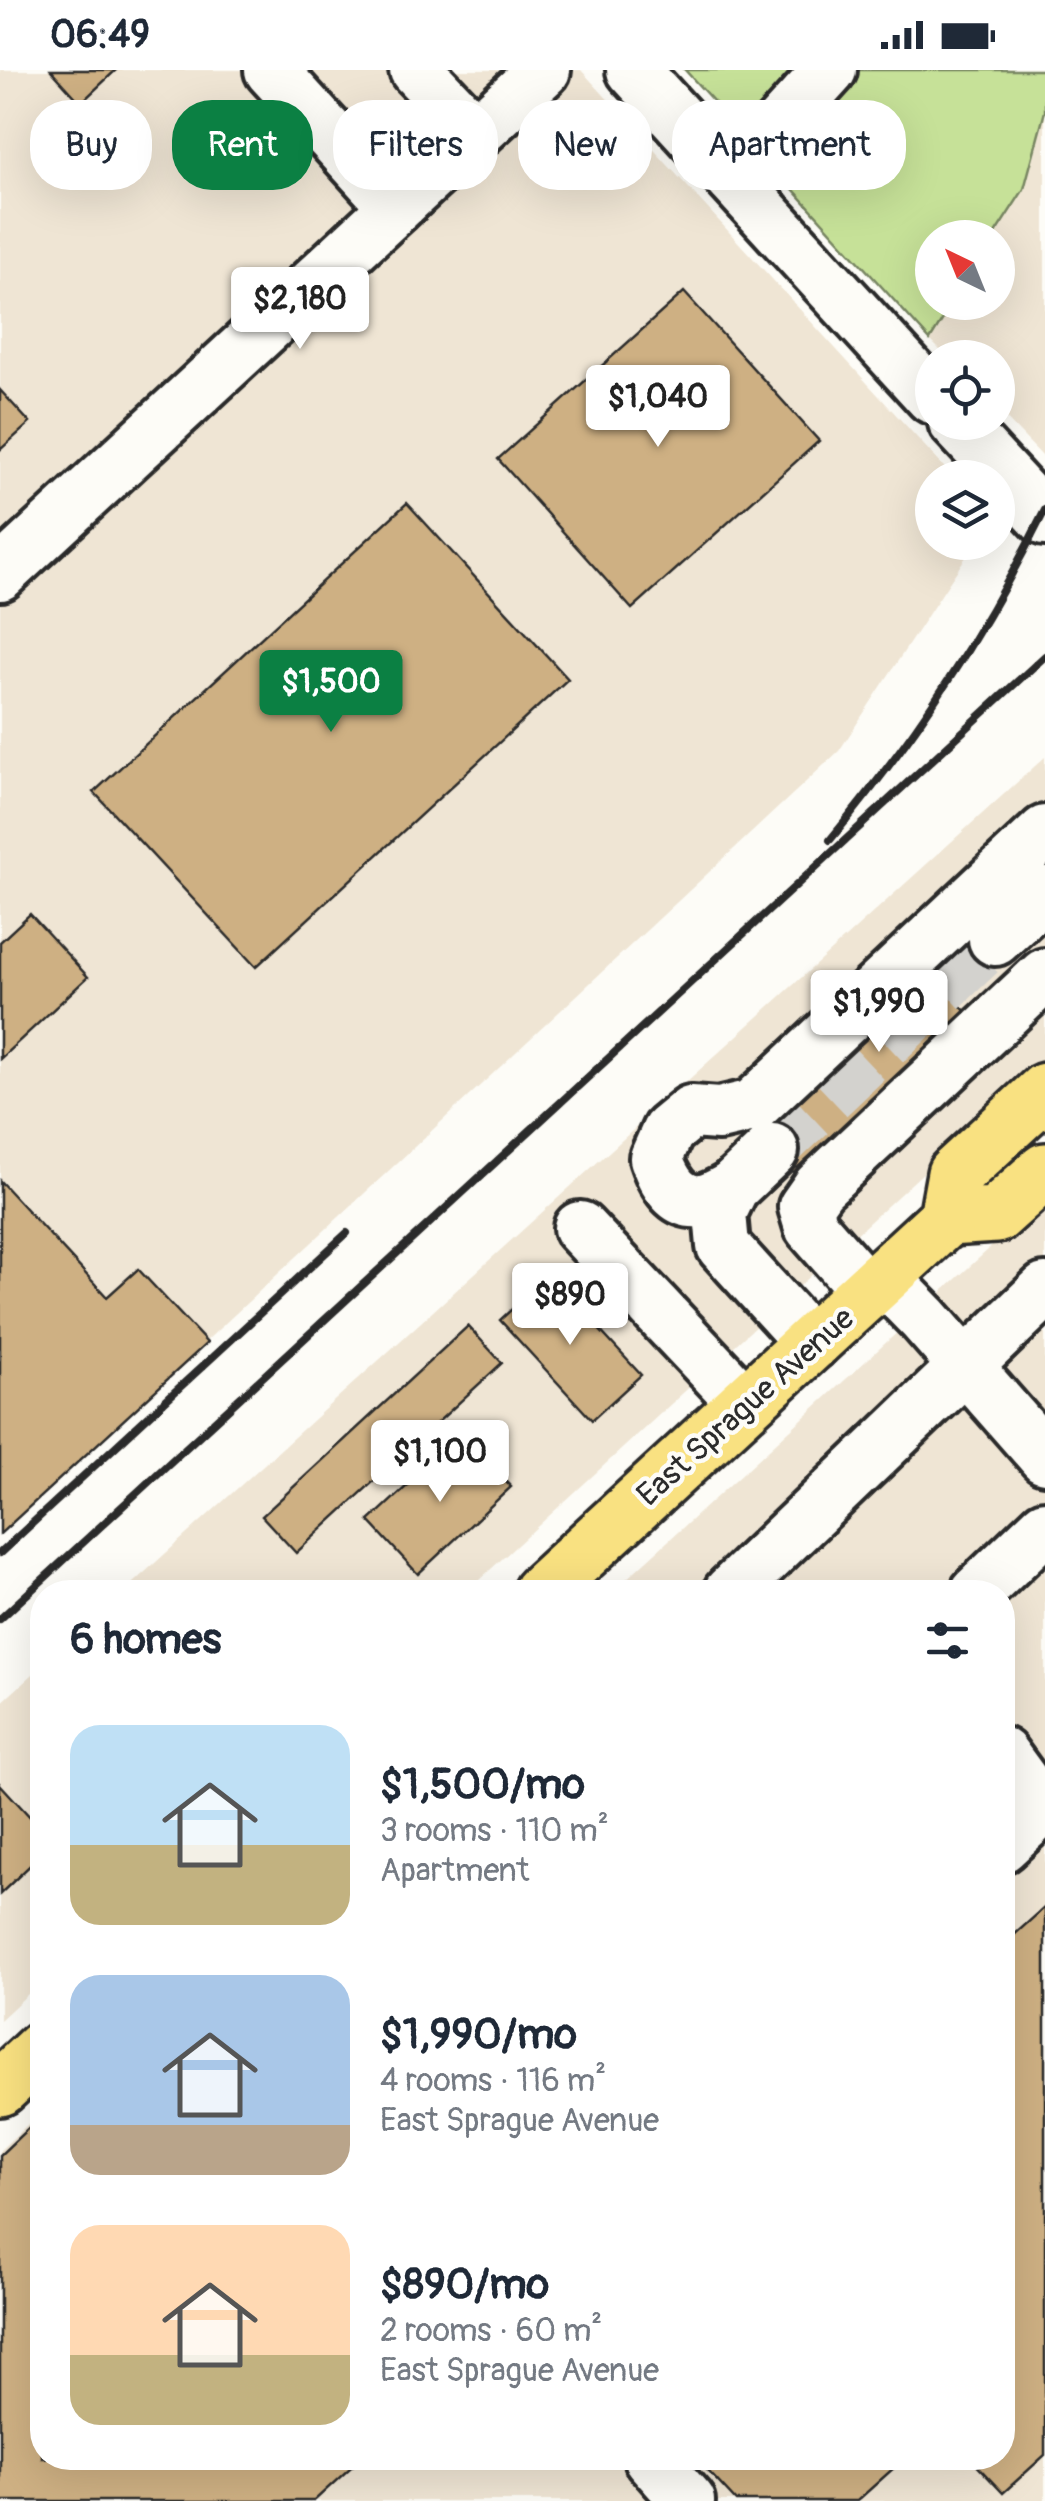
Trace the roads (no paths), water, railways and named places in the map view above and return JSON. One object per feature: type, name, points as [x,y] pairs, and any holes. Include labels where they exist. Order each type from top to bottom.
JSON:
[{"type":"main road","points":[[1045,1091],[956,1174],[948,1218],[996,1215],[1045,1171]]},
{"type":"main road","name":"East Sprague Avenue","points":[[554,1580],[948,1218]]},
{"type":"main road","points":[[0,2088],[30,2060]]},
{"type":"street","points":[[272,70],[396,207]]},
{"type":"street","points":[[416,70],[444,100]]},
{"type":"street","points":[[498,113],[544,70]]},
{"type":"street","points":[[633,70],[672,113]]},
{"type":"street","points":[[803,100],[830,70]]},
{"type":"street","points":[[0,574],[415,190]]},
{"type":"street","points":[[743,190],[915,379]]},
{"type":"street","points":[[973,440],[1045,519]]},
{"type":"street","points":[[772,1150],[732,1188],[704,1202],[685,1200],[664,1181],[656,1158],[668,1131],[691,1112],[720,1114],[753,1106],[1045,832]]},
{"type":"street","points":[[995,939],[1045,893]]},
{"type":"street","points":[[1045,975],[819,1187],[806,1207],[811,1228],[964,1366],[1045,1457]]},
{"type":"street","points":[[732,1188],[720,1213],[723,1246],[812,1344]]},
{"type":"street","points":[[580,1228],[746,1404]]},
{"type":"street","points":[[742,1580],[964,1366],[1040,1306]]},
{"type":"street","points":[[990,1580],[1045,1526]]},
{"type":"street","points":[[1015,1771],[1044,1808],[1015,1834]]},
{"type":"street","points":[[661,2470],[688,2501]]},
{"type":"tunnel","points":[[772,1150],[995,939]]},
{"type":"railway","points":[[830,840],[892,762],[948,681],[1045,510]]},
{"type":"railway","points":[[42,1580],[1045,656]]},
{"type":"railway","points":[[0,1553],[347,1233]]},
{"type":"railway","points":[[0,1619],[30,1591]]}]
